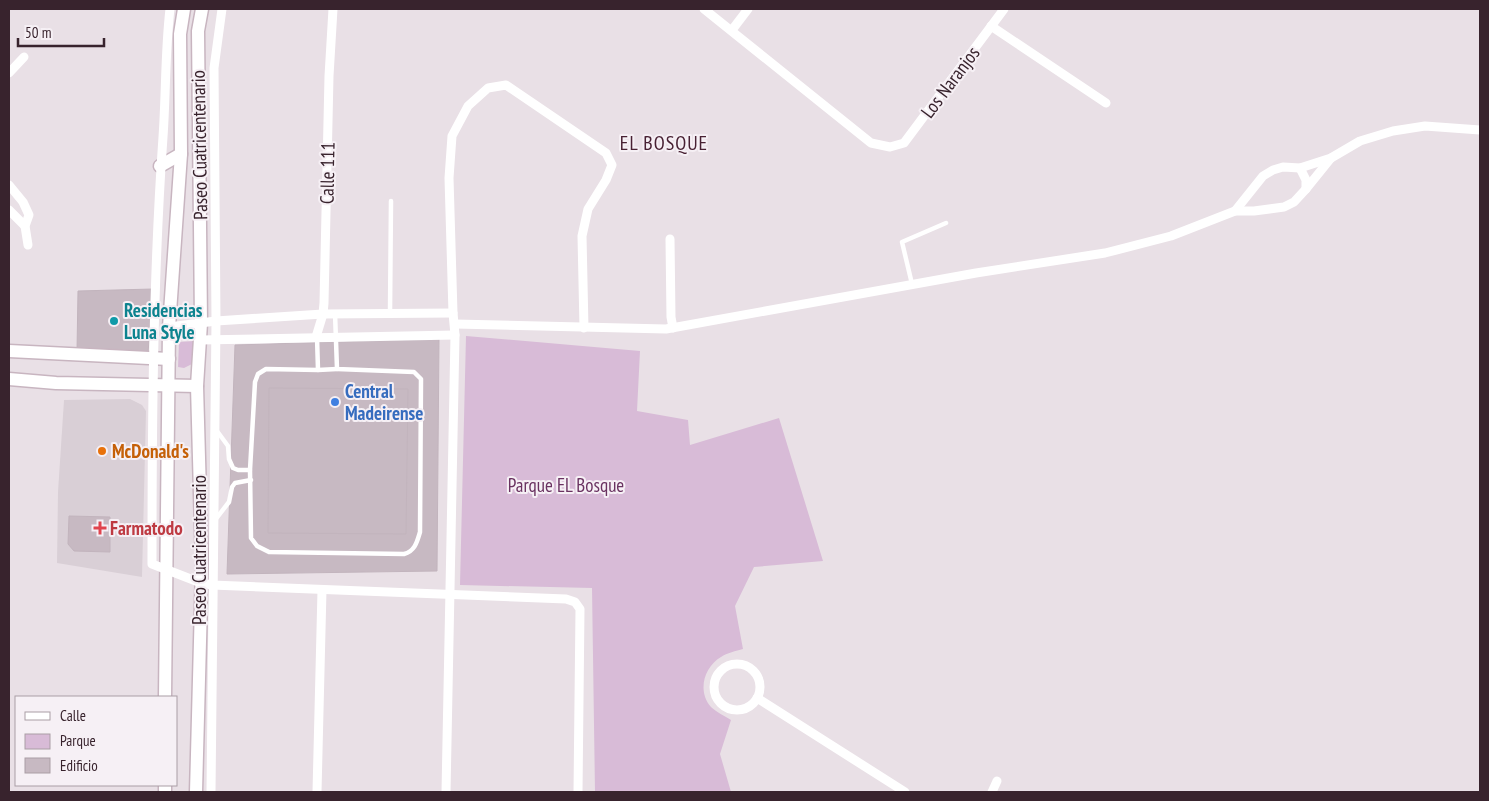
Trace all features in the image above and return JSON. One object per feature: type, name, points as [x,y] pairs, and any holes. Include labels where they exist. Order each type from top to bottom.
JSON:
[{"type":"street","name":"Paseo Cuatricentenario","points":[[166,571],[152,564],[156,252],[166,51],[170,9]]},
{"type":"street","name":"Paseo Cuatricentenario","points":[[165,696],[169,359],[181,154],[180,34],[184,9]]},
{"type":"street","name":"Paseo Cuatricentenario","points":[[202,9],[198,31],[201,323],[197,386],[207,584],[211,792]]},
{"type":"street","name":"Paseo Cuatricentenario","points":[[196,792],[207,584],[213,522],[216,339],[214,68],[222,9]]},
{"type":"street","name":"Calle 111","points":[[316,337],[324,314],[329,76],[333,9]]},
{"type":"street","points":[[704,9],[732,30],[748,9]]},
{"type":"street","name":"Los Naranjos","points":[[732,30],[872,143],[890,147],[904,143],[1004,9]]},
{"type":"street","points":[[991,26],[1106,103]]},
{"type":"street","points":[[9,73],[24,57]]},
{"type":"street","points":[[446,792],[455,334],[449,178],[452,136],[468,106],[488,88],[506,85],[606,153],[612,165],[606,180],[588,209],[582,236],[584,328]]},
{"type":"street","points":[[1235,211],[1263,176],[1273,170],[1284,167],[1300,168],[1330,158],[1360,141],[1393,131],[1425,126],[1480,130]]},
{"type":"street","points":[[160,166],[181,154]]},
{"type":"street","points":[[454,324],[666,329],[912,285],[1104,254],[1171,236],[1235,211],[1254,211],[1284,207],[1294,202],[1330,158]]},
{"type":"street","points":[[1300,168],[1306,180],[1306,189]]},
{"type":"street","points":[[9,185],[23,202],[29,215],[25,226],[28,246]]},
{"type":"street","points":[[9,210],[25,226]]},
{"type":"street","points":[[670,239],[671,316],[673,328]]},
{"type":"street","points":[[170,327],[216,321],[335,313],[453,313]]},
{"type":"street","points":[[200,340],[455,334]]},
{"type":"street","points":[[9,351],[169,359]]},
{"type":"street","points":[[9,379],[197,386]]},
{"type":"street","points":[[166,571],[207,584],[566,599],[575,602],[580,609],[578,792]]},
{"type":"street","points":[[318,792],[322,590]]},
{"type":"street","points":[[730,665],[746,665],[757,675],[760,683],[757,698],[753,704],[740,710],[725,707],[720,702],[714,689],[718,674],[723,668],[730,665]]},
{"type":"street","points":[[757,698],[905,792]]},
{"type":"street","points":[[992,792],[997,781]]},
{"type":"lane","points":[[390,313],[392,201]]},
{"type":"lane","points":[[912,285],[902,242],[946,223]]},
{"type":"lane","points":[[335,313],[337,369]]},
{"type":"lane","points":[[316,337],[318,370]]},
{"type":"lane","points":[[266,369],[337,369],[414,372],[421,379],[420,532],[416,545],[410,552],[404,554],[269,552],[256,546],[251,538],[250,470],[255,382],[258,374],[266,369]]},
{"type":"lane","points":[[215,428],[228,446],[229,459],[234,468],[250,470]]},
{"type":"lane","points":[[213,522],[229,502],[232,486],[235,483],[251,480]]},
{"type":"lane","points":[[158,792],[172,792]]},
{"type":"shaded area","points":[[130,399],[142,405],[146,411],[142,577],[57,563],[58,492],[64,400]]},
{"type":"green space","name":"Parque EL Bosque","points":[[466,336],[640,351],[637,411],[688,420],[690,445],[779,418],[823,561],[754,567],[735,606],[743,649],[729,653],[715,661],[704,680],[704,694],[711,707],[731,720],[720,754],[731,792],[595,792],[592,588],[460,585]]},
{"type":"green space","points":[[195,341],[194,363],[184,368],[178,367],[179,342]]},
{"type":"building","name":"Residencias Luna Style","points":[[153,289],[148,353],[77,351],[78,291]]},
{"type":"building","name":"Central Madeirense","points":[[439,339],[437,571],[227,574],[235,345]]},
{"type":"building","points":[[269,388],[408,389],[406,534],[268,533]]},
{"type":"building","points":[[69,516],[110,517],[110,552],[74,551],[68,544]]},
{"type":"place","name":"Residencias Luna Style","points":[[114,321]]},
{"type":"place","name":"Central Madeirense","points":[[335,402]]},
{"type":"place","name":"McDonald's","points":[[102,451]]},
{"type":"place","name":"Farmatodo","points":[[100,528]]},
{"type":"district","name":"EL BOSQUE","points":[[664,143]]}]
